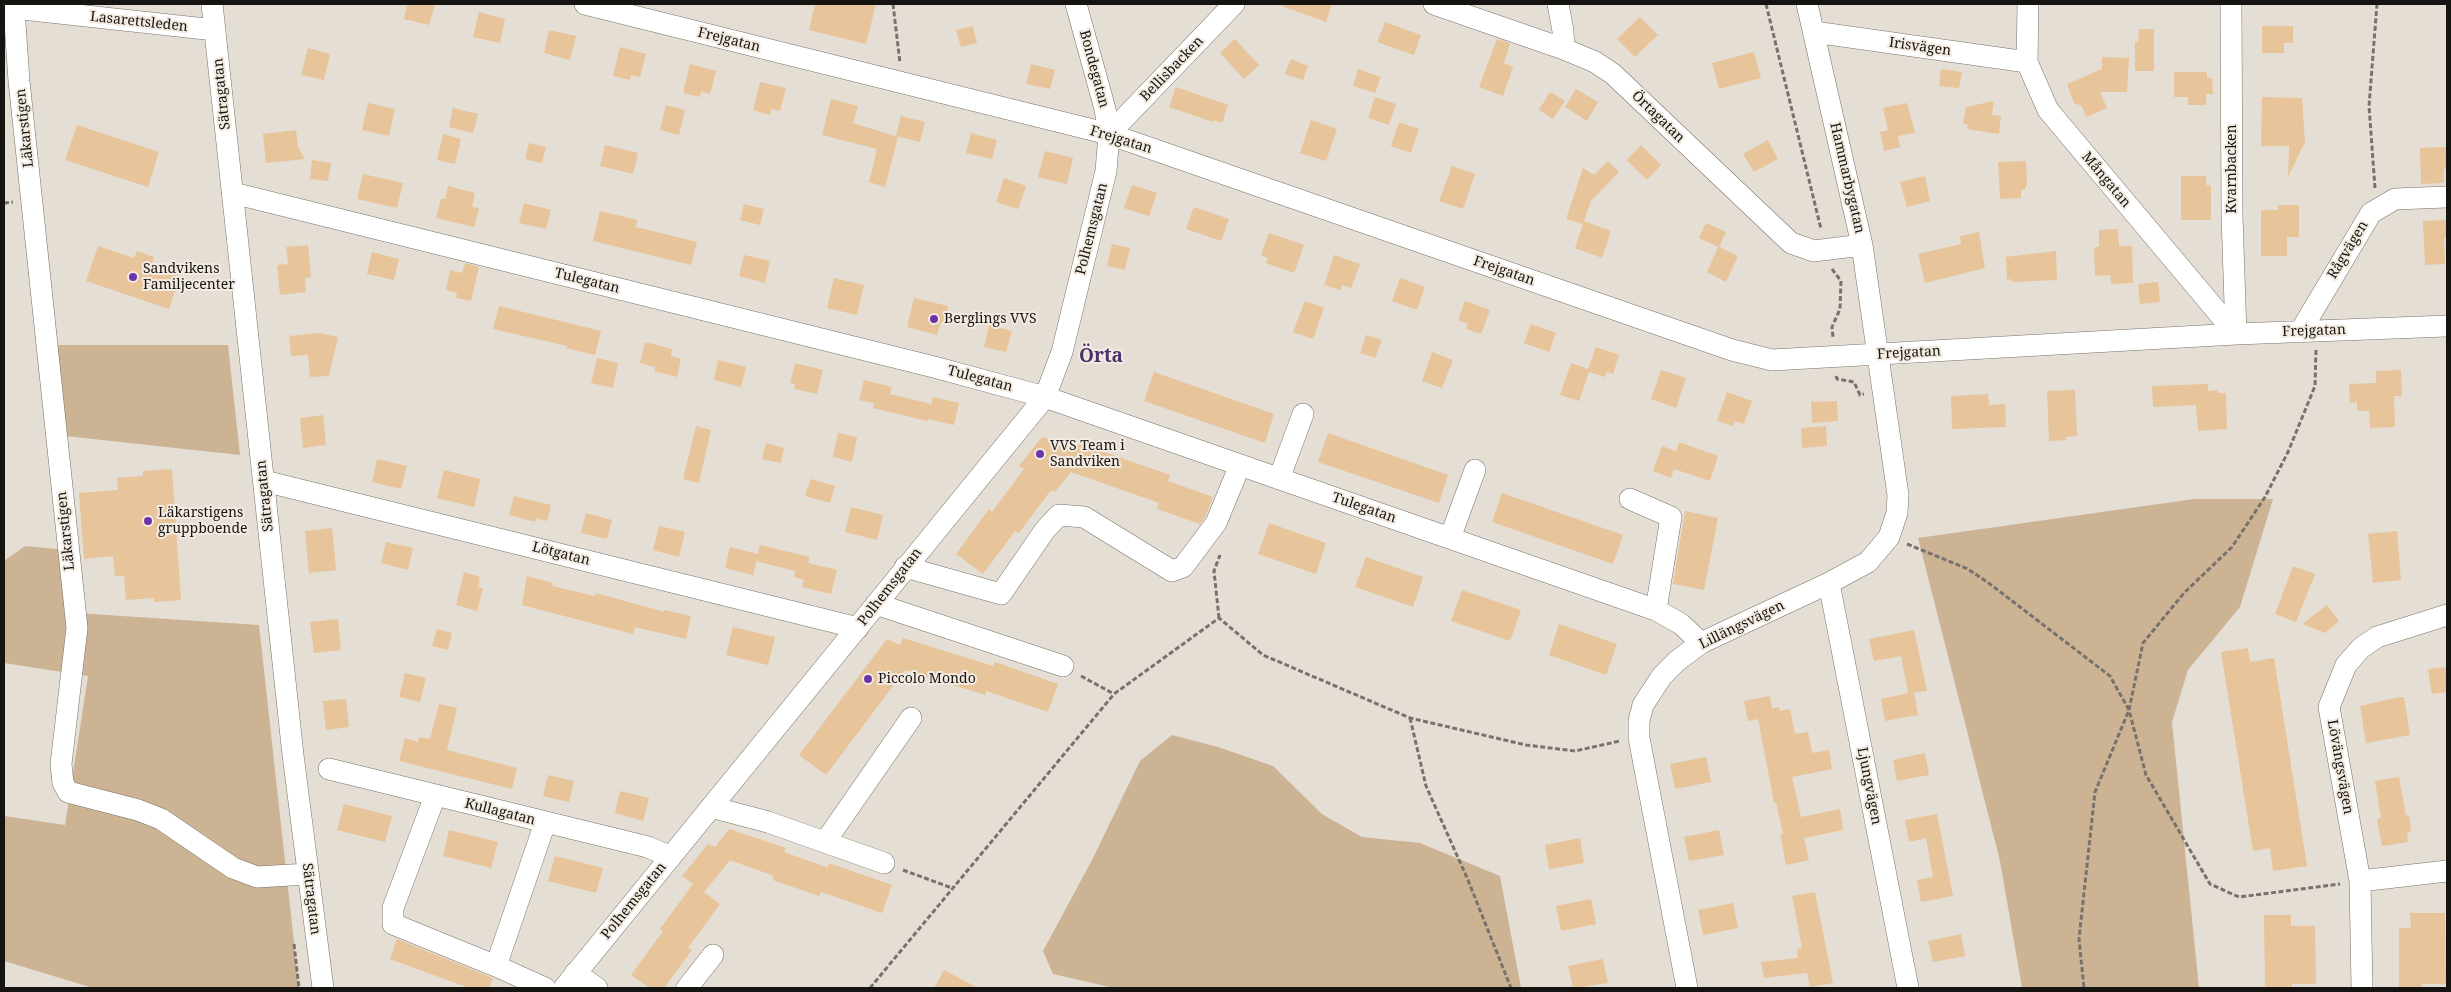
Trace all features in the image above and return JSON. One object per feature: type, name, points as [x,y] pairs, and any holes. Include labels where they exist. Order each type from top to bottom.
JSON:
[{"type":"street","name":"Sätragatan","points":[[212,4],[293,755],[323,988]]},
{"type":"street","name":"Frejgatan","points":[[585,4],[1109,134],[1732,350],[1772,360],[2236,334],[2447,326]]},
{"type":"street","name":"Bondegatan","points":[[1076,4],[1105,109],[1109,134]]},
{"type":"street","name":"Bellisbacken","points":[[1109,134],[1234,4]]},
{"type":"street","name":"Örtagatan","points":[[1434,4],[1564,49],[1595,62],[1613,74],[1791,243],[1814,251],[1862,245]]},
{"type":"street","points":[[1558,4],[1564,31],[1564,49]]},
{"type":"street","name":"Hammarbygatan","points":[[1807,4],[1862,245],[1876,355]]},
{"type":"street","name":"Mångatan","points":[[2028,4],[2027,62],[2048,110],[2236,334]]},
{"type":"street","name":"Kvarnbacken","points":[[2231,4],[2232,215],[2236,334]]},
{"type":"street","name":"Lasarettsleden","points":[[9,8],[215,30]]},
{"type":"street","name":"Läkarstigen","points":[[9,8],[19,81],[78,628],[61,764],[63,782],[68,792],[138,810],[161,819],[233,868],[257,877],[308,874]]},
{"type":"street","name":"Irisvägen","points":[[1814,32],[2027,62]]},
{"type":"street","name":"Polhemsgatan","points":[[570,981],[858,628],[905,566],[1045,397],[1062,352],[1106,171],[1109,134]]},
{"type":"street","name":"Tulegatan","points":[[233,193],[934,367],[1045,397],[1656,610],[1681,624],[1701,643]]},
{"type":"street","name":"Rågvägen","points":[[2308,331],[2364,222],[2377,208],[2395,199],[2447,197]]},
{"type":"street","name":"Lillängsvägen","points":[[1687,988],[1639,738],[1639,721],[1643,705],[1651,689],[1677,661],[1701,643],[1829,583],[1868,562],[1889,537],[1897,513],[1898,495],[1876,355]]},
{"type":"street","points":[[1280,479],[1303,414]]},
{"type":"street","points":[[905,566],[1001,594],[1044,530],[1059,515],[1084,517],[1172,571],[1183,567],[1216,523],[1240,465]]},
{"type":"street","points":[[1450,538],[1476,470]]},
{"type":"street","name":"Lötgatan","points":[[264,481],[858,628]]},
{"type":"street","points":[[1630,499],[1671,517],[1656,610]]},
{"type":"street","name":"Ljungvägen","points":[[1829,583],[1908,988]]},
{"type":"street","points":[[876,604],[1063,666]]},
{"type":"street","name":"Lövängsvägen","points":[[2362,988],[2360,881],[2329,708],[2336,686],[2346,665],[2361,648],[2377,637],[2447,615]]},
{"type":"street","points":[[825,842],[911,718]]},
{"type":"street","name":"Kullagatan","points":[[329,769],[648,847],[670,857]]},
{"type":"street","points":[[435,796],[393,908],[393,924],[545,988]]},
{"type":"street","points":[[711,807],[768,822],[884,863]]},
{"type":"street","points":[[496,966],[545,823]]},
{"type":"street","points":[[2360,881],[2447,872]]},
{"type":"street","points":[[687,988],[713,955]]},
{"type":"street","points":[[570,981],[597,988]]},
{"type":"path","points":[[893,4],[903,83]]},
{"type":"path","points":[[1766,4],[1829,266],[1841,281],[1840,309],[1832,328],[1837,379],[1854,382],[1860,395],[1882,393]]},
{"type":"path","points":[[2377,4],[2369,106],[2377,208]]},
{"type":"path","points":[[2084,988],[2079,939],[2095,792],[2129,710],[2143,643],[2184,593],[2232,548],[2265,497],[2288,452],[2314,386],[2308,331]]},
{"type":"path","points":[[1889,537],[1968,569],[2110,676],[2129,710],[2146,775],[2210,884],[2239,897],[2360,881]]},
{"type":"path","points":[[870,988],[1114,694],[1219,618],[1263,655],[1410,718],[1526,745],[1575,751],[1639,738]]},
{"type":"path","points":[[1063,666],[1114,694]]},
{"type":"path","points":[[1410,718],[1426,786],[1468,880],[1510,988]]},
{"type":"path","points":[[884,863],[952,888]]},
{"type":"shaded area","points":[[47,345],[228,345],[240,455],[56,435]]},
{"type":"shaded area","points":[[2194,499],[2273,499],[2240,607],[2188,670],[2172,722],[2199,988],[2022,988],[2000,861],[1918,538]]},
{"type":"shaded area","points":[[25,546],[68,550],[76,613],[259,625],[299,988],[93,988],[4,961],[4,816],[65,825],[88,676],[4,663],[4,561]]},
{"type":"shaded area","points":[[1172,735],[1218,747],[1273,766],[1322,814],[1362,837],[1420,843],[1500,876],[1521,988],[1114,988],[1053,974],[1043,951],[1092,860],[1140,761]]},
{"type":"building","points":[[407,4],[435,4],[429,25],[404,19]]},
{"type":"building","points":[[815,4],[876,4],[866,44],[809,30]]},
{"type":"building","points":[[1282,4],[1332,4],[1326,22],[1282,6]]},
{"type":"building","points":[[479,12],[505,19],[500,43],[473,37]]},
{"type":"building","points":[[1640,17],[1658,35],[1635,57],[1617,39]]},
{"type":"building","points":[[1385,22],[1421,35],[1414,55],[1377,42]]},
{"type":"building","points":[[973,26],[977,43],[961,47],[956,30]]},
{"type":"building","points":[[2262,26],[2293,26],[2293,43],[2284,43],[2284,53],[2262,53]]},
{"type":"building","points":[[2139,29],[2154,29],[2154,71],[2135,71],[2135,42],[2138,42]]},
{"type":"building","points":[[549,30],[576,36],[570,60],[544,53]]},
{"type":"building","points":[[1235,39],[1259,65],[1244,79],[1220,53]]},
{"type":"building","points":[[1497,39],[1510,43],[1504,63],[1513,67],[1503,96],[1479,87]]},
{"type":"building","points":[[620,47],[646,54],[640,77],[631,75],[630,80],[613,76]]},
{"type":"building","points":[[308,48],[330,54],[324,80],[301,75]]},
{"type":"building","points":[[1754,52],[1761,78],[1719,89],[1712,63]]},
{"type":"building","points":[[2102,57],[2129,58],[2127,92],[2100,92],[2107,108],[2086,117],[2082,106],[2074,103],[2067,84],[2102,69]]},
{"type":"building","points":[[1291,59],[1308,66],[1303,80],[1285,74]]},
{"type":"building","points":[[690,64],[716,71],[710,94],[701,92],[700,97],[683,93]]},
{"type":"building","points":[[1031,64],[1055,70],[1050,89],[1026,84]]},
{"type":"building","points":[[1358,69],[1381,77],[1375,93],[1353,86]]},
{"type":"building","points":[[1941,69],[1962,72],[1959,88],[1939,86]]},
{"type":"building","points":[[2174,72],[2207,72],[2207,78],[2212,78],[2213,94],[2206,94],[2206,105],[2188,105],[2188,97],[2174,97]]},
{"type":"building","points":[[760,82],[786,88],[780,111],[771,109],[770,115],[753,110]]},
{"type":"building","points":[[1176,87],[1228,105],[1222,123],[1213,120],[1213,122],[1169,107]]},
{"type":"building","points":[[1576,89],[1598,102],[1587,121],[1565,107]]},
{"type":"building","points":[[1550,92],[1565,101],[1553,119],[1539,110]]},
{"type":"building","points":[[1375,97],[1396,104],[1389,125],[1368,118]]},
{"type":"building","points":[[2262,97],[2302,98],[2305,142],[2288,177],[2289,146],[2261,146]]},
{"type":"building","points":[[831,99],[858,106],[853,123],[898,137],[885,187],[869,182],[877,149],[822,135]]},
{"type":"building","points":[[1994,101],[1992,115],[2001,116],[1999,134],[1967,129],[1968,124],[1963,124],[1966,107]]},
{"type":"building","points":[[368,103],[395,109],[389,136],[362,130]]},
{"type":"building","points":[[1907,103],[1915,133],[1898,136],[1900,147],[1884,151],[1880,132],[1888,130],[1883,108]]},
{"type":"building","points":[[666,105],[685,110],[679,135],[660,130]]},
{"type":"building","points":[[453,108],[478,114],[473,133],[449,127]]},
{"type":"building","points":[[901,116],[925,122],[920,142],[896,136]]},
{"type":"building","points":[[1311,120],[1337,129],[1326,161],[1300,153]]},
{"type":"building","points":[[1399,122],[1419,129],[1411,153],[1391,146]]},
{"type":"building","points":[[77,125],[159,152],[148,187],[65,160]]},
{"type":"building","points":[[296,130],[298,147],[305,159],[266,163],[263,134]]},
{"type":"building","points":[[971,133],[997,140],[992,159],[966,153]]},
{"type":"building","points":[[443,134],[461,139],[455,164],[437,160]]},
{"type":"building","points":[[1768,140],[1778,159],[1754,172],[1743,154]]},
{"type":"building","points":[[529,143],[546,147],[542,163],[525,159]]},
{"type":"building","points":[[605,145],[638,153],[633,174],[600,166]]},
{"type":"building","points":[[1641,145],[1661,165],[1647,180],[1627,160]]},
{"type":"building","points":[[2447,147],[2447,169],[2444,169],[2444,183],[2421,184],[2420,148]]},
{"type":"building","points":[[1045,151],[1073,158],[1067,184],[1038,177]]},
{"type":"building","points":[[312,160],[331,163],[328,181],[310,179]]},
{"type":"building","points":[[1608,161],[1619,172],[1591,201],[1584,221],[1611,231],[1602,258],[1575,248],[1583,224],[1566,219],[1583,168],[1594,175]]},
{"type":"building","points":[[2026,161],[2027,186],[2025,186],[2025,190],[2021,190],[2021,198],[2000,199],[1998,162]]},
{"type":"building","points":[[1452,166],[1475,174],[1463,209],[1439,201]]},
{"type":"building","points":[[363,174],[403,183],[397,208],[357,199]]},
{"type":"building","points":[[1925,176],[1930,201],[1907,207],[1900,182]]},
{"type":"building","points":[[2181,176],[2206,176],[2206,185],[2211,186],[2211,220],[2181,220]]},
{"type":"building","points":[[1004,178],[1026,186],[1018,209],[996,202]]},
{"type":"building","points":[[1132,185],[1157,193],[1149,216],[1124,208]]},
{"type":"building","points":[[448,186],[475,193],[472,207],[479,208],[474,227],[436,218],[441,199],[445,199]]},
{"type":"building","points":[[524,203],[551,210],[546,229],[519,223]]},
{"type":"building","points":[[744,204],[764,209],[760,225],[740,220]]},
{"type":"building","points":[[2278,205],[2299,205],[2299,237],[2287,237],[2287,256],[2261,256],[2261,210],[2278,210]]},
{"type":"building","points":[[1194,207],[1229,219],[1221,241],[1186,229]]},
{"type":"building","points":[[600,211],[637,220],[636,227],[697,242],[691,265],[593,241]]},
{"type":"building","points":[[2447,220],[2447,238],[2444,238],[2445,264],[2425,265],[2423,221]]},
{"type":"building","points":[[1706,223],[1726,232],[1719,247],[1738,256],[1726,282],[1707,272],[1718,247],[1699,238]]},
{"type":"building","points":[[2118,229],[2119,246],[2132,246],[2133,283],[2111,284],[2110,275],[2095,276],[2094,248],[2099,246],[2099,230]]},
{"type":"building","points":[[1979,232],[1985,268],[1925,283],[1918,254],[1961,244],[1960,236]]},
{"type":"building","points":[[1269,233],[1304,245],[1294,273],[1266,263],[1268,258],[1261,255]]},
{"type":"building","points":[[1112,244],[1130,248],[1125,270],[1107,266]]},
{"type":"building","points":[[308,245],[311,277],[305,278],[306,292],[280,295],[277,265],[288,264],[286,247]]},
{"type":"building","name":"Sandvikens Familjecenter","points":[[98,246],[134,258],[137,251],[154,257],[152,264],[181,273],[169,309],[86,281]]},
{"type":"building","points":[[2056,251],[2057,280],[2012,282],[2011,279],[2007,280],[2006,257]]},
{"type":"building","points":[[372,252],[399,259],[394,280],[367,274]]},
{"type":"building","points":[[744,255],[770,261],[765,283],[739,276]]},
{"type":"building","points":[[1334,255],[1360,264],[1351,288],[1342,285],[1341,290],[1324,285]]},
{"type":"building","points":[[465,263],[479,267],[471,301],[456,298],[457,293],[446,290],[450,270],[462,273]]},
{"type":"building","points":[[834,278],[864,285],[857,315],[827,308]]},
{"type":"building","points":[[1400,278],[1425,287],[1417,310],[1392,301]]},
{"type":"building","points":[[2158,282],[2160,302],[2140,304],[2138,284]]},
{"type":"building","points":[[914,298],[948,306],[944,323],[941,322],[937,335],[907,327]]},
{"type":"building","points":[[1305,301],[1324,308],[1313,339],[1293,332]]},
{"type":"building","points":[[1465,301],[1490,310],[1481,334],[1466,329],[1468,324],[1458,320]]},
{"type":"building","points":[[499,306],[601,331],[595,355],[566,348],[567,346],[493,329]]},
{"type":"building","points":[[1531,324],[1556,333],[1549,352],[1524,343]]},
{"type":"building","points":[[989,325],[1012,331],[1006,352],[984,347]]},
{"type":"building","points":[[320,333],[338,337],[329,376],[310,377],[308,355],[291,356],[289,336]]},
{"type":"building","points":[[1366,335],[1382,340],[1375,358],[1360,353]]},
{"type":"building","points":[[645,342],[672,349],[671,356],[681,359],[677,377],[654,371],[655,367],[640,363]]},
{"type":"building","points":[[1596,347],[1619,355],[1613,374],[1607,372],[1605,377],[1589,372],[1579,401],[1560,395],[1571,363],[1588,369]]},
{"type":"building","points":[[1432,352],[1453,360],[1442,388],[1422,381]]},
{"type":"building","points":[[597,358],[618,363],[613,388],[591,383]]},
{"type":"building","points":[[718,360],[746,367],[741,387],[714,380]]},
{"type":"building","points":[[795,363],[823,370],[817,394],[794,389],[795,384],[790,383]]},
{"type":"building","points":[[1661,370],[1686,378],[1676,408],[1651,399]]},
{"type":"building","points":[[2401,370],[2402,396],[2394,396],[2395,427],[2370,428],[2369,411],[2357,411],[2357,402],[2350,403],[2349,384],[2376,383],[2376,371]]},
{"type":"building","points":[[1154,372],[1274,414],[1265,443],[1144,401]]},
{"type":"building","points":[[864,380],[892,387],[890,394],[931,404],[933,397],[959,403],[954,425],[928,419],[927,421],[873,408],[874,403],[859,400]]},
{"type":"building","points":[[2208,384],[2208,391],[2217,390],[2218,393],[2226,393],[2227,429],[2198,431],[2196,405],[2153,407],[2152,386]]},
{"type":"building","points":[[2075,390],[2077,436],[2066,437],[2066,440],[2049,441],[2047,391]]},
{"type":"building","points":[[1727,392],[1752,401],[1744,424],[1735,421],[1733,426],[1717,421]]},
{"type":"building","points":[[1988,394],[1989,405],[2005,404],[2006,427],[1952,429],[1951,396]]},
{"type":"building","points":[[1837,401],[1838,421],[1812,423],[1811,402]]},
{"type":"building","points":[[323,415],[326,445],[303,448],[300,418]]},
{"type":"building","points":[[696,426],[711,430],[699,483],[683,479]]},
{"type":"building","points":[[1826,426],[1827,446],[1802,448],[1801,428]]},
{"type":"building","points":[[838,433],[857,437],[852,462],[833,457]]},
{"type":"building","points":[[1328,433],[1448,475],[1439,503],[1318,462]]},
{"type":"building","points":[[1042,437],[1077,449],[1079,443],[1170,475],[1168,481],[1213,497],[1205,517],[1200,524],[1157,509],[1159,503],[1071,472],[1055,492],[1051,490],[1019,533],[1015,531],[983,574],[956,554],[989,509],[992,512],[1024,469],[1019,466]]},
{"type":"building","points":[[1679,442],[1718,456],[1710,481],[1674,469],[1671,478],[1653,471],[1662,446],[1676,451]]},
{"type":"building","points":[[766,443],[784,448],[781,463],[762,459]]},
{"type":"building","points":[[377,459],[407,466],[401,489],[372,482]]},
{"type":"building","name":"Läkarstigens gruppboende","points":[[172,469],[181,600],[154,602],[154,598],[126,600],[124,576],[115,576],[113,556],[84,559],[79,493],[118,490],[117,478],[143,476],[143,471]]},
{"type":"building","points":[[444,470],[480,479],[474,507],[437,498]]},
{"type":"building","points":[[811,479],[835,486],[830,503],[805,496]]},
{"type":"building","points":[[1502,493],[1623,535],[1613,564],[1492,522]]},
{"type":"building","points":[[514,496],[551,505],[547,521],[536,518],[535,522],[509,515]]},
{"type":"building","points":[[851,507],[883,515],[877,540],[845,532]]},
{"type":"building","points":[[1685,511],[1718,518],[1704,590],[1673,584]]},
{"type":"building","points":[[586,513],[612,520],[607,539],[581,533]]},
{"type":"building","points":[[1269,523],[1326,543],[1316,574],[1258,554]]},
{"type":"building","points":[[659,526],[685,532],[679,557],[653,550]]},
{"type":"building","points":[[332,528],[336,570],[309,573],[305,531]]},
{"type":"building","points":[[2397,531],[2401,580],[2373,583],[2368,534]]},
{"type":"building","points":[[386,542],[413,548],[408,570],[381,563]]},
{"type":"building","points":[[760,545],[810,557],[808,563],[837,570],[831,594],[802,587],[804,580],[794,577],[795,571],[757,561],[753,575],[725,568],[730,547],[758,554]]},
{"type":"building","points":[[1366,557],[1423,577],[1413,607],[1355,587]]},
{"type":"building","points":[[2293,566],[2315,574],[2296,622],[2275,614]]},
{"type":"building","points":[[464,572],[480,577],[478,587],[483,588],[477,611],[456,605]]},
{"type":"building","points":[[527,576],[553,583],[552,586],[595,596],[596,593],[664,612],[664,610],[691,616],[686,639],[635,627],[633,634],[522,605]]},
{"type":"building","points":[[1462,590],[1521,610],[1510,641],[1451,621]]},
{"type":"building","points":[[2327,605],[2339,621],[2325,633],[2302,624]]},
{"type":"building","points":[[338,619],[341,650],[314,653],[310,622]]},
{"type":"building","points":[[1559,624],[1617,644],[1606,675],[1549,655]]},
{"type":"building","points":[[733,627],[775,637],[768,665],[726,655]]},
{"type":"building","points":[[437,629],[452,633],[448,650],[432,646]]},
{"type":"building","points":[[1914,630],[1927,691],[1908,693],[1901,656],[1874,661],[1869,639]]},
{"type":"building","points":[[903,638],[993,666],[995,662],[1058,684],[1048,712],[986,691],[985,695],[905,670],[826,775],[799,755],[887,639],[900,645]]},
{"type":"building","points":[[2248,648],[2250,662],[2274,658],[2307,866],[2273,871],[2270,848],[2253,851],[2221,652]]},
{"type":"building","points":[[2447,667],[2447,692],[2432,694],[2428,669]]},
{"type":"building","points":[[405,673],[426,678],[420,702],[399,697]]},
{"type":"building","points":[[1914,692],[1918,715],[1885,721],[1881,699]]},
{"type":"building","points":[[1770,696],[1772,708],[1779,707],[1780,711],[1790,709],[1795,734],[1808,732],[1812,753],[1829,750],[1832,769],[1792,777],[1801,817],[1840,809],[1843,830],[1804,838],[1809,860],[1786,865],[1780,834],[1783,834],[1776,802],[1774,803],[1758,719],[1748,721],[1744,701]]},
{"type":"building","points":[[2404,697],[2410,735],[2366,743],[2360,706]]},
{"type":"building","points":[[346,699],[349,727],[326,730],[323,701]]},
{"type":"building","points":[[439,704],[457,708],[447,750],[517,768],[512,789],[399,761],[405,738],[418,742],[419,737],[430,739]]},
{"type":"building","points":[[1925,753],[1929,775],[1897,781],[1893,760]]},
{"type":"building","points":[[1706,757],[1711,782],[1675,789],[1670,764]]},
{"type":"building","points":[[548,775],[574,781],[569,802],[543,796]]},
{"type":"building","points":[[2399,777],[2406,815],[2409,815],[2411,832],[2407,833],[2408,842],[2382,846],[2377,819],[2381,818],[2375,781]]},
{"type":"building","points":[[620,791],[649,798],[643,821],[615,813]]},
{"type":"building","points":[[344,804],[392,816],[385,842],[337,830]]},
{"type":"building","points":[[1937,814],[1953,896],[1921,902],[1917,880],[1933,877],[1926,838],[1909,842],[1905,820]]},
{"type":"building","points":[[729,829],[786,848],[784,852],[828,868],[829,863],[892,885],[882,913],[821,892],[819,896],[773,880],[774,876],[730,860],[704,892],[720,904],[688,948],[692,950],[664,988],[650,988],[631,975],[663,931],[660,929],[693,884],[682,876],[708,844],[715,847]]},
{"type":"building","points":[[449,830],[498,842],[491,868],[443,856]]},
{"type":"building","points":[[1719,830],[1724,855],[1689,861],[1684,837]]},
{"type":"building","points":[[1580,838],[1584,863],[1549,869],[1545,845]]},
{"type":"building","points":[[555,856],[603,868],[596,893],[548,881]]},
{"type":"building","points":[[1815,892],[1833,983],[1810,987],[1807,973],[1764,978],[1761,962],[1798,958],[1797,949],[1802,948],[1792,896]]},
{"type":"building","points":[[1591,899],[1596,924],[1561,931],[1556,906]]},
{"type":"building","points":[[1733,903],[1738,928],[1703,935],[1698,910]]},
{"type":"building","points":[[2410,913],[2445,913],[2446,984],[2422,984],[2422,988],[2399,988],[2399,928],[2411,928]]},
{"type":"building","points":[[2264,915],[2291,915],[2291,926],[2315,926],[2316,984],[2292,984],[2292,988],[2265,988]]},
{"type":"building","points":[[1961,934],[1965,956],[1933,962],[1928,941]]},
{"type":"building","points":[[397,939],[493,978],[489,988],[469,988],[390,959]]},
{"type":"building","points":[[1603,959],[1608,983],[1573,988],[1568,966]]},
{"type":"building","points":[[944,970],[978,988],[934,988]]},
{"type":"place","name":"Sandvikens Familjecenter","points":[[133,277]]},
{"type":"place","name":"Berglings VVS","points":[[934,319]]},
{"type":"place","name":"VVS Team i Sandviken","points":[[1040,454]]},
{"type":"place","name":"Läkarstigens gruppboende","points":[[148,521]]},
{"type":"place","name":"Piccolo Mondo","points":[[868,679]]},
{"type":"district","name":"Örta","points":[[1101,357]]}]
